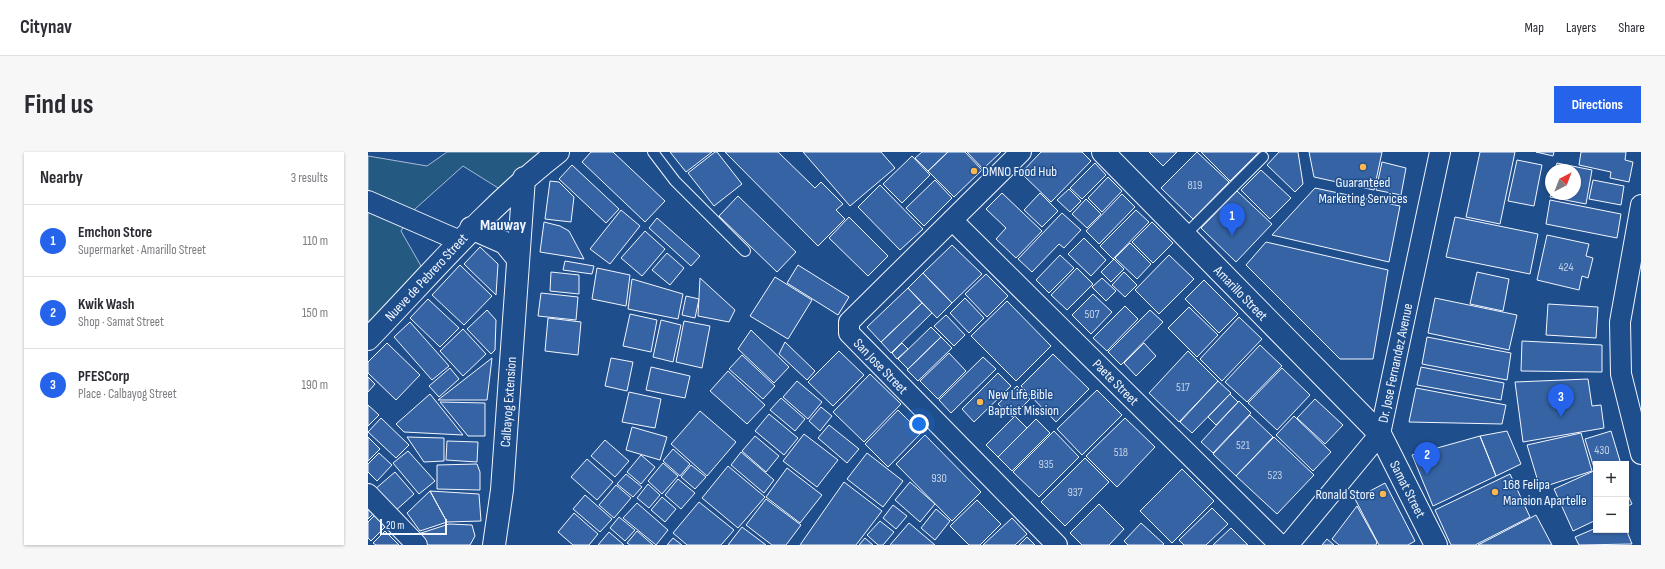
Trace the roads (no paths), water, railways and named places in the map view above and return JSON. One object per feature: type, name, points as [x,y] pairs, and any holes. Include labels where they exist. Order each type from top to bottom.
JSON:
[{"type":"main road","name":"Nueve de Pebrero Street","points":[[368,339],[461,240],[524,178],[558,152]]},
{"type":"main road","name":"Amarillo Street","points":[[1103,152],[1380,434]]},
{"type":"main road","name":"Calbayog Extension","points":[[494,545],[502,490],[524,178]]},
{"type":"main road","points":[[461,240],[505,244],[518,259]]},
{"type":"main road","name":"Samat Street","points":[[1380,434],[1436,545]]},
{"type":"street","name":"San Jose Street","points":[[1021,152],[849,322],[849,333],[1057,545]]},
{"type":"street","name":"Dr. Jose Fernandez Avenue","points":[[1288,545],[1380,434],[1440,152]]},
{"type":"street","points":[[368,201],[461,240]]},
{"type":"street","points":[[1641,205],[1620,322],[1621,374],[1641,454]]},
{"type":"street","points":[[368,213],[461,240]]},
{"type":"street","name":"Paete Street","points":[[952,220],[1280,545]]},
{"type":"street","points":[[368,494],[417,545]]},
{"type":"lane","points":[[653,152],[675,181],[745,251]]},
{"type":"lane","points":[[1184,236],[1263,158]]},
{"type":"place","name":"Guaranteed Marketing Services","points":[[1363,167]]},
{"type":"place","name":"DMNO Food Hub","points":[[974,171]]},
{"type":"place","name":"Emchon Store","points":[[1232,236]]},
{"type":"place","name":"New Life Bible Baptist Mission","points":[[980,402]]},
{"type":"place","name":"PFESCorp","points":[[1561,417]]},
{"type":"place","name":"Kwik Wash","points":[[1427,475]]},
{"type":"place","name":"168 Felipa Mansion Apartelle","points":[[1495,492]]},
{"type":"place","name":"Ronald Store","points":[[1383,494]]},
{"type":"district","name":"Mauway","points":[[503,224]]}]
